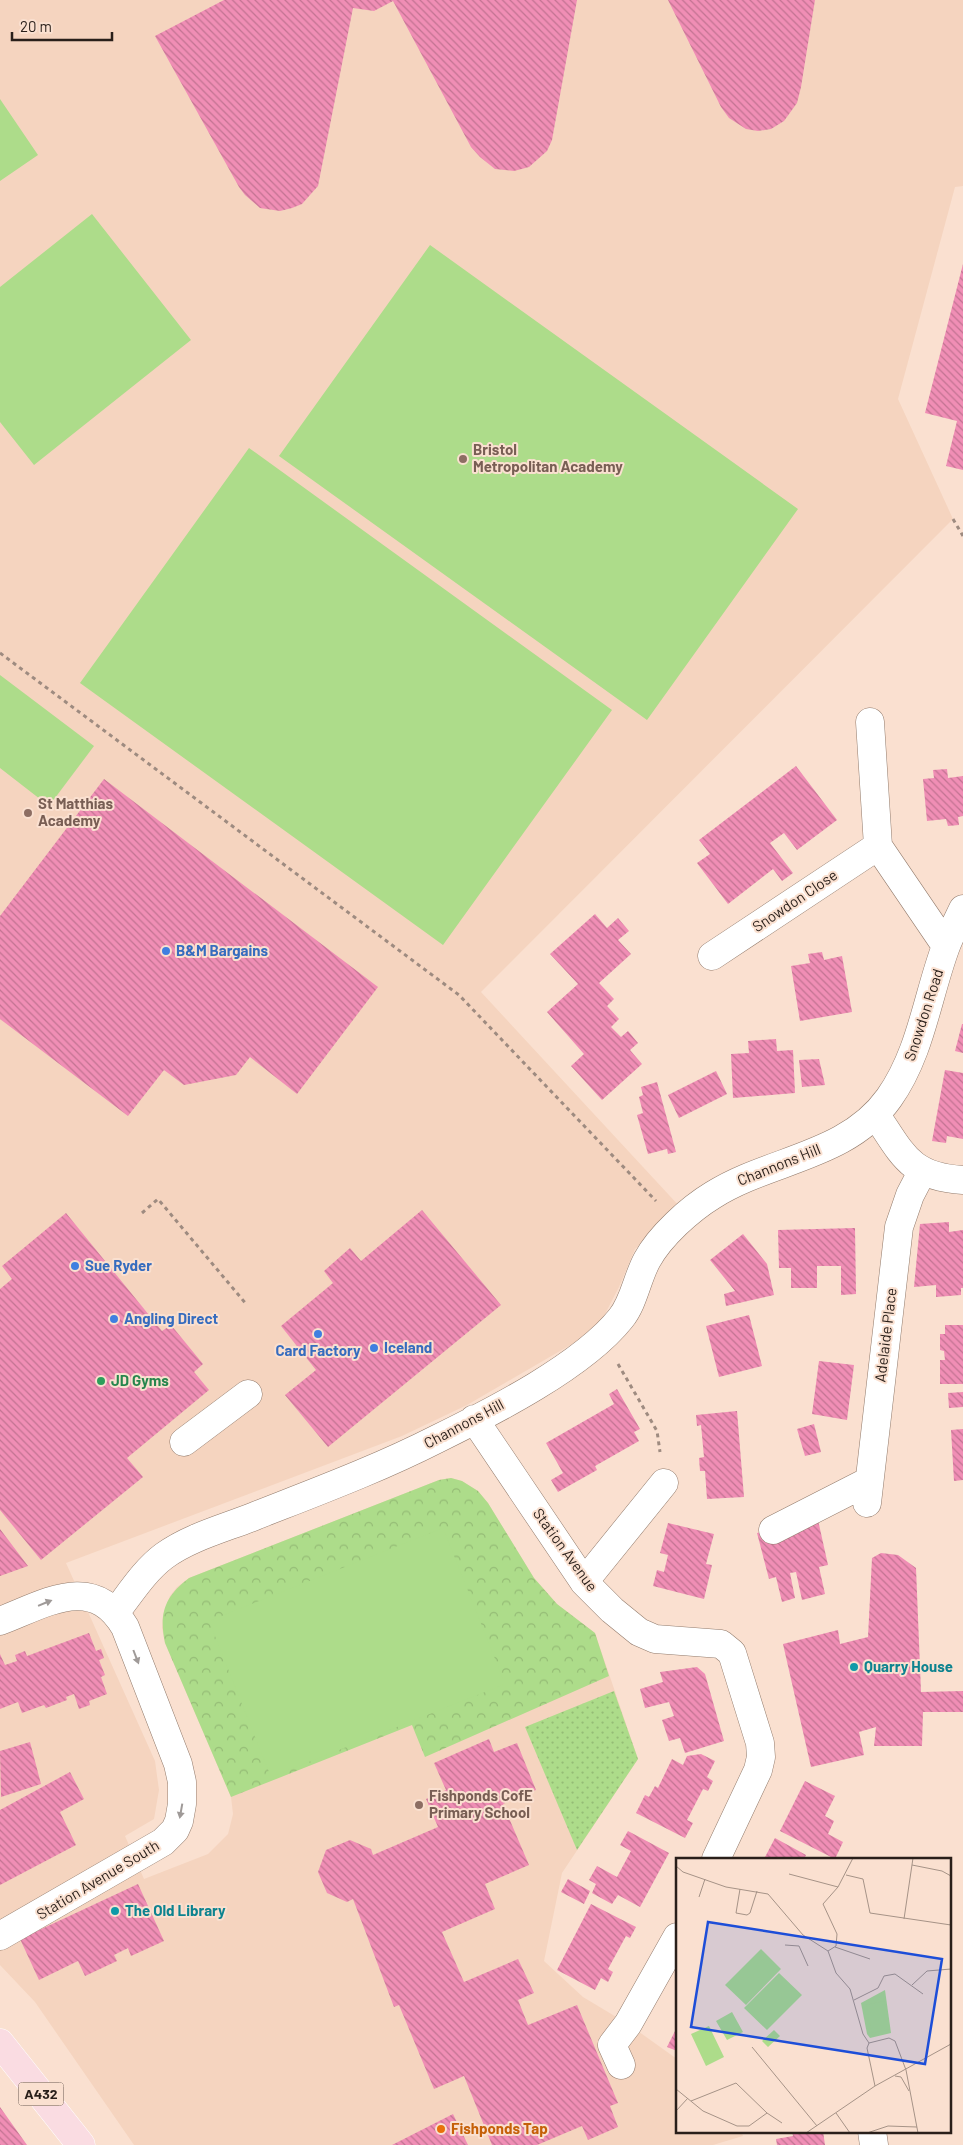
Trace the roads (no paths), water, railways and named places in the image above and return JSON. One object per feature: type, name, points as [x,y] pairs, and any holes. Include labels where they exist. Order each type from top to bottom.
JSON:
[{"type":"main road","name":"A432","points":[[0,2043],[81,2145]]},
{"type":"street","points":[[870,722],[878,846],[946,946]]},
{"type":"street","name":"Snowdon Close","points":[[712,956],[878,846]]},
{"type":"street","name":"Snowdon Road","points":[[876,1115],[889,1099],[907,1068],[916,1046],[946,946],[963,909]]},
{"type":"street","points":[[876,1115],[910,1164],[922,1172],[935,1177],[963,1180]]},
{"type":"street","name":"Channons Hill","points":[[115,1613],[138,1582],[159,1560],[185,1544],[316,1492],[427,1444],[539,1383],[581,1355],[603,1337],[623,1316],[648,1259],[656,1247],[678,1224],[711,1196],[732,1184],[809,1156],[859,1128],[876,1115]]},
{"type":"street","name":"Adelaide Place","points":[[773,1530],[868,1492],[899,1227],[910,1195],[922,1172]]},
{"type":"street","points":[[184,1442],[248,1394]]},
{"type":"street","name":"Station Avenue","points":[[474,1419],[584,1582],[612,1610],[639,1632],[655,1639],[721,1644],[732,1652],[760,1743],[761,1757],[758,1770],[716,1858]]},
{"type":"street","points":[[584,1582],[664,1483]]},
{"type":"street","points":[[0,1621],[73,1594],[92,1597],[115,1613]]},
{"type":"street","name":"Station Avenue South","points":[[0,1936],[154,1848],[171,1834],[179,1820],[183,1793],[178,1764],[125,1627],[115,1613]]},
{"type":"street","points":[[622,2065],[612,2045],[628,2024],[676,1939]]},
{"type":"street","points":[[872,2132],[874,2145]]},
{"type":"place","name":"Bristol Metropolitan Academy","points":[[463,459]]},
{"type":"place","name":"St Matthias Academy","points":[[28,813]]},
{"type":"place","name":"B&M Bargains","points":[[166,951]]},
{"type":"place","name":"Sue Ryder","points":[[75,1266]]},
{"type":"place","name":"Angling Direct","points":[[114,1319]]},
{"type":"place","name":"Card Factory","points":[[318,1334]]},
{"type":"place","name":"Iceland","points":[[374,1348]]},
{"type":"place","name":"JD Gyms","points":[[101,1381]]},
{"type":"place","name":"Quarry House","points":[[854,1667]]},
{"type":"place","name":"Fishponds CofE Primary School","points":[[419,1805]]},
{"type":"place","name":"The Old Library","points":[[115,1911]]},
{"type":"place","name":"Fishponds Tap","points":[[441,2129]]}]
